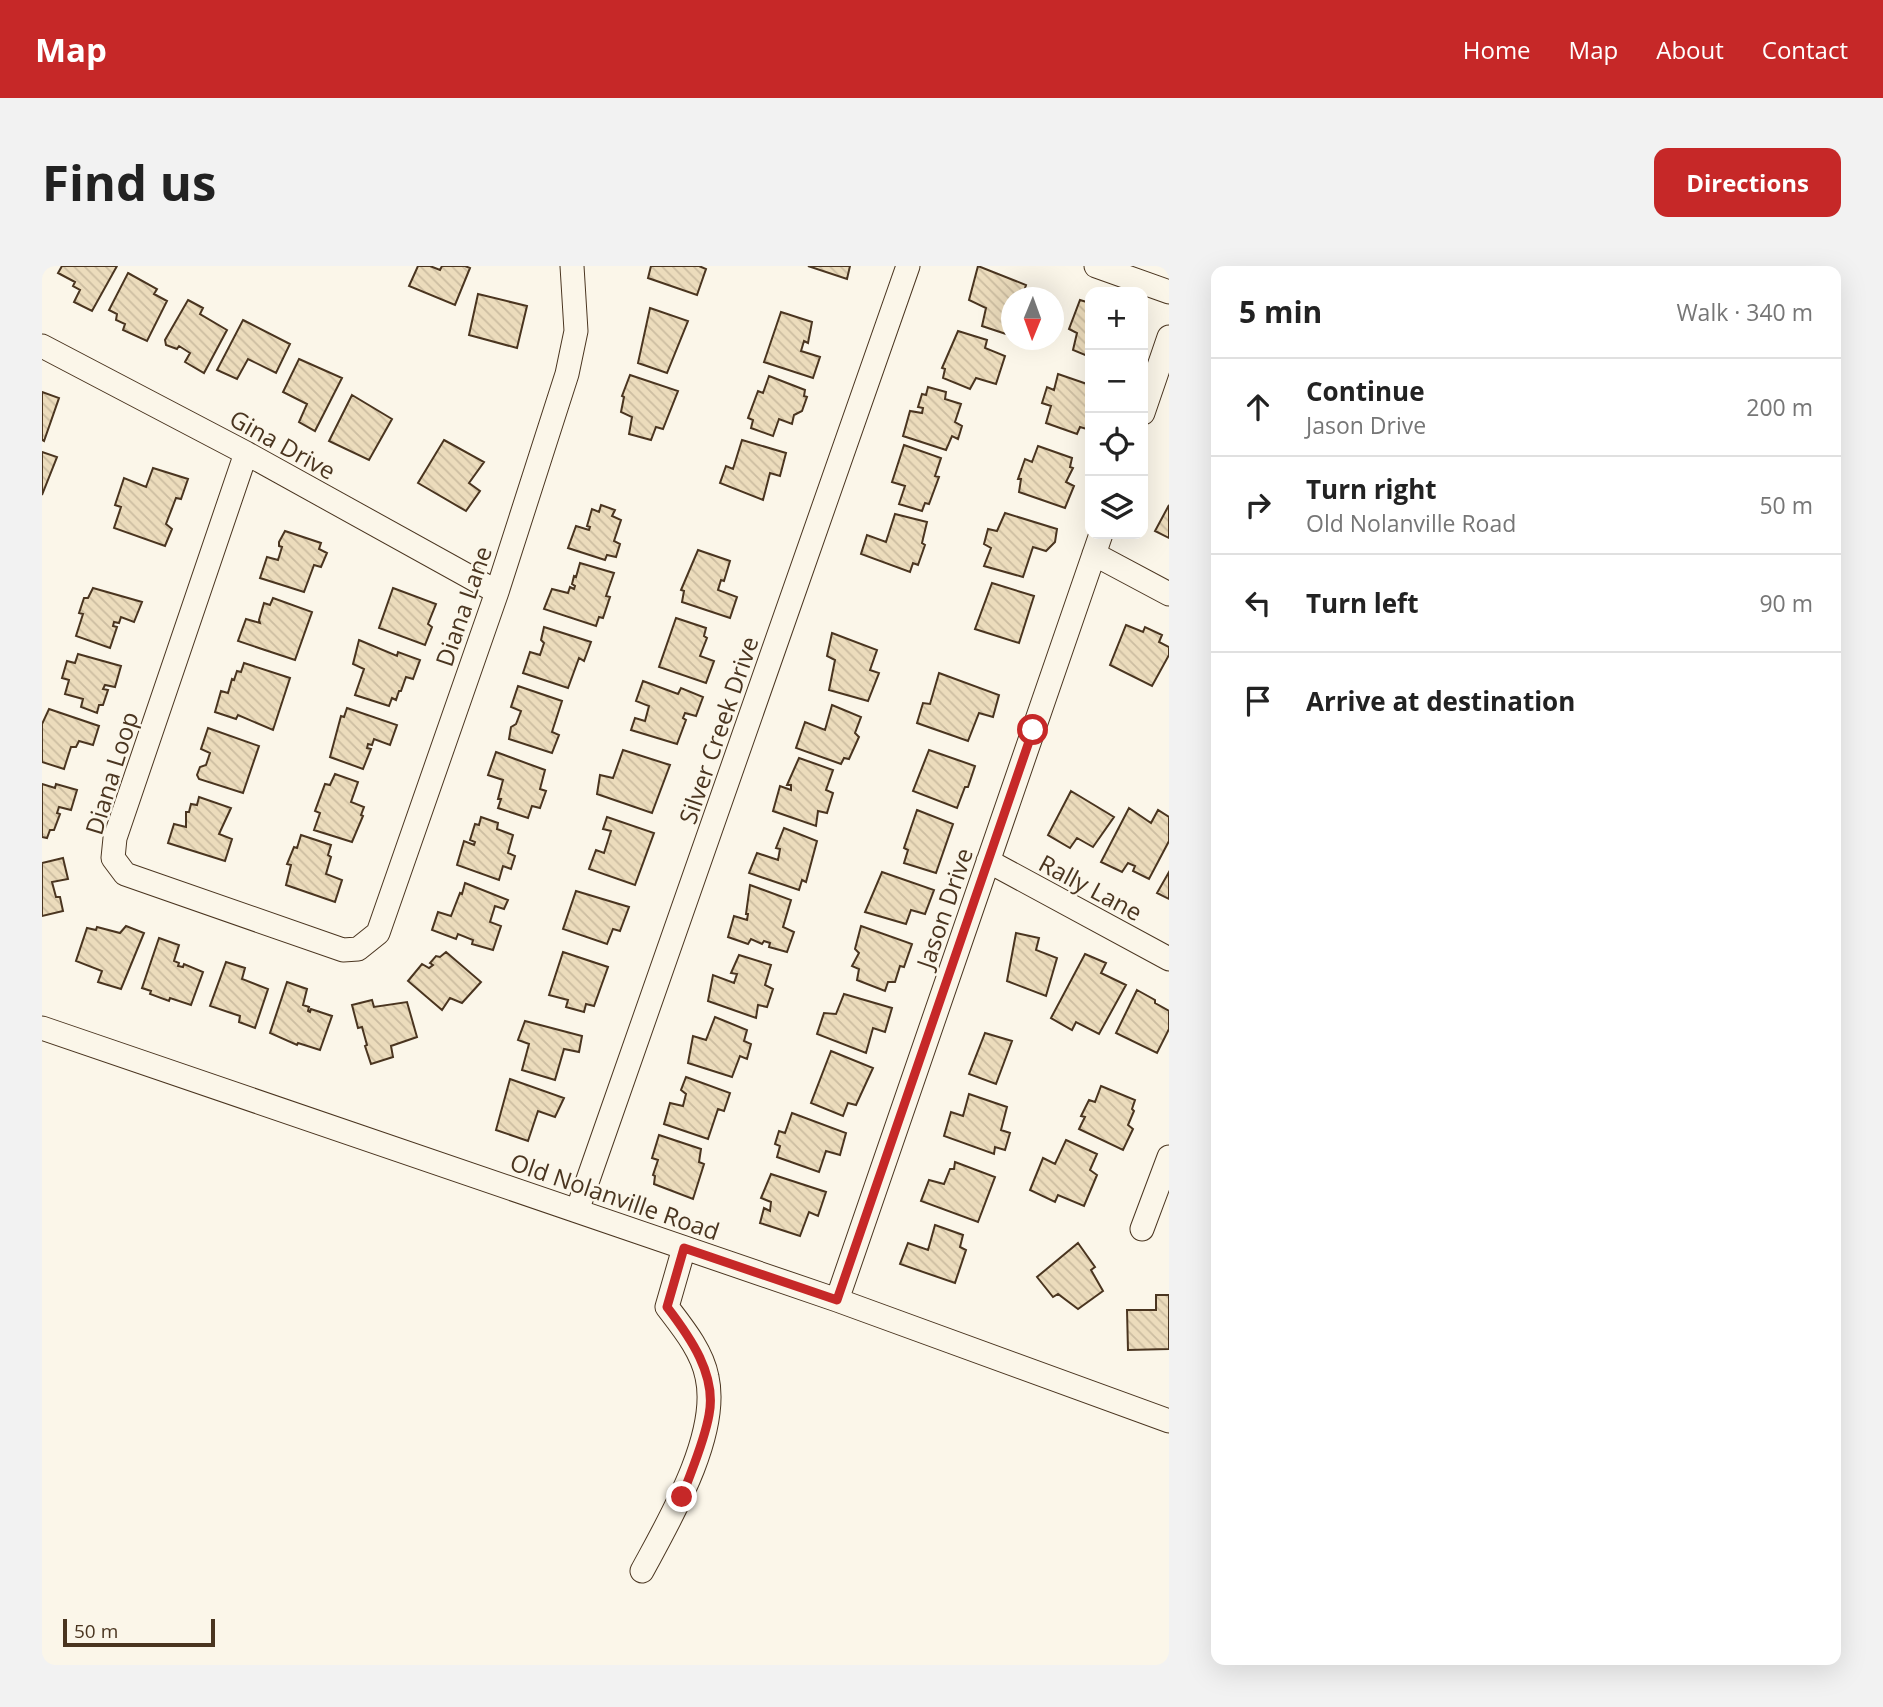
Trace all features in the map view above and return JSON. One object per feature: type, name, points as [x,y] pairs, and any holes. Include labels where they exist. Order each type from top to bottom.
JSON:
[{"type":"street","name":"Diana Lane","points":[[358,948],[378,933],[497,592],[568,374],[576,331],[572,266]]},
{"type":"street","name":"Silver Creek Drive","points":[[577,1211],[908,266]]},
{"type":"street","points":[[1096,266],[1169,292]]},
{"type":"street","points":[[1148,398],[1169,337]]},
{"type":"street","name":"Gina Drive","points":[[42,346],[246,453],[497,592]]},
{"type":"street","name":"Diana Loop","points":[[246,453],[115,838],[113,858],[125,874],[343,950],[358,948]]},
{"type":"street","points":[[1097,544],[1169,594]]},
{"type":"street","name":"Jason Drive","points":[[837,1300],[1097,544]]},
{"type":"street","name":"Rally Lane","points":[[988,861],[1169,959]]},
{"type":"street","name":"Old Nolanville Road","points":[[42,1028],[837,1300],[1169,1421]]},
{"type":"street","points":[[1142,1229],[1169,1157]]},
{"type":"street","points":[[642,1571],[682,1497],[710,1413],[707,1376],[691,1339],[667,1307],[684,1248]]},
{"type":"building","points":[[62,266],[117,266],[92,311],[74,302],[80,290],[73,286],[75,282],[58,273]]},
{"type":"building","points":[[418,266],[430,266],[440,270],[442,266],[470,268],[455,305],[409,286]]},
{"type":"building","points":[[651,266],[699,266],[706,269],[697,295],[648,278]]},
{"type":"building","points":[[808,266],[850,266],[847,279]]},
{"type":"building","points":[[978,266],[1026,285],[1001,287],[1001,332],[982,326],[986,308],[969,300]]},
{"type":"building","points":[[128,273],[157,289],[154,294],[167,301],[147,341],[123,330],[125,324],[116,320],[117,314],[109,310]]},
{"type":"building","points":[[478,294],[527,306],[517,348],[469,335]]},
{"type":"building","points":[[188,300],[203,308],[200,314],[227,330],[204,373],[185,362],[190,353],[179,346],[177,349],[166,345],[165,340]]},
{"type":"building","points":[[1080,300],[1085,302],[1085,355],[1073,350],[1077,333],[1069,329]]},
{"type":"building","points":[[650,308],[688,321],[667,373],[638,363]]},
{"type":"building","points":[[781,312],[812,322],[808,343],[804,341],[801,351],[820,357],[813,378],[764,362]]},
{"type":"building","points":[[243,320],[290,344],[276,373],[248,359],[237,379],[217,370]]},
{"type":"building","points":[[958,331],[987,340],[985,348],[1005,356],[996,384],[976,378],[970,389],[943,378],[945,369],[942,368]]},
{"type":"building","points":[[299,359],[342,378],[315,431],[299,422],[307,404],[283,392]]},
{"type":"building","points":[[1058,374],[1085,383],[1085,428],[1080,427],[1077,434],[1046,423],[1051,406],[1042,403],[1047,387],[1054,390]]},
{"type":"building","points":[[630,375],[678,391],[663,429],[656,427],[651,440],[629,434],[632,417],[621,412],[622,396]]},
{"type":"building","points":[[769,376],[805,390],[804,396],[807,397],[802,411],[794,415],[792,424],[779,419],[773,436],[751,428],[753,420],[748,418],[758,391],[763,393]]},
{"type":"building","points":[[928,387],[946,392],[945,399],[961,404],[955,422],[962,426],[958,439],[952,436],[946,450],[903,436],[910,411],[922,413],[923,408],[918,407],[922,394],[926,395]]},
{"type":"building","points":[[42,392],[59,398],[44,441],[42,440]]},
{"type":"building","points":[[352,395],[392,419],[369,460],[329,441]]},
{"type":"building","points":[[444,440],[484,462],[469,483],[480,491],[466,511],[418,483]]},
{"type":"building","points":[[742,440],[786,453],[780,476],[770,473],[763,500],[720,483],[726,466],[733,469]]},
{"type":"building","points":[[904,445],[941,458],[935,476],[939,477],[929,504],[925,503],[922,511],[899,504],[905,486],[892,482]]},
{"type":"building","points":[[1038,446],[1072,458],[1070,467],[1073,468],[1066,482],[1074,486],[1065,508],[1019,492],[1021,479],[1018,479],[1025,459],[1032,462]]},
{"type":"building","points":[[42,452],[57,457],[42,495]]},
{"type":"building","points":[[153,468],[188,479],[181,499],[176,498],[166,524],[172,529],[165,546],[114,528],[121,507],[115,505],[124,478],[146,487]]},
{"type":"building","points":[[601,505],[615,510],[612,516],[621,520],[614,541],[620,544],[616,557],[607,555],[605,560],[568,548],[576,526],[589,530],[590,527],[587,526],[592,509],[599,512]]},
{"type":"building","points":[[1169,505],[1169,538],[1155,531]]},
{"type":"building","points":[[1005,513],[1057,529],[1055,542],[1046,551],[1033,547],[1023,577],[984,566],[991,548],[984,544],[988,529],[997,531]]},
{"type":"building","points":[[895,514],[927,522],[922,543],[925,545],[918,565],[913,563],[910,572],[861,554],[867,535],[886,542]]},
{"type":"building","points":[[285,531],[321,543],[319,549],[327,553],[321,567],[314,565],[304,592],[260,578],[267,557],[278,560],[282,547],[279,542]]},
{"type":"building","points":[[698,550],[730,561],[724,581],[721,580],[718,590],[737,597],[730,618],[682,602],[684,591],[681,590]]},
{"type":"building","points":[[580,563],[614,573],[606,596],[610,597],[603,618],[599,617],[596,626],[544,609],[552,589],[568,593],[570,587],[574,589],[572,584]]},
{"type":"building","points":[[992,583],[1034,596],[1019,643],[975,629]]},
{"type":"building","points":[[93,588],[142,602],[134,622],[121,617],[119,623],[114,622],[113,626],[117,627],[110,648],[76,636],[83,614],[79,613],[84,598],[88,598]]},
{"type":"building","points":[[393,588],[436,604],[428,624],[432,627],[425,645],[379,628]]},
{"type":"building","points":[[273,598],[312,612],[295,660],[238,641],[246,619],[260,623],[264,603],[270,605]]},
{"type":"building","points":[[676,618],[706,628],[704,636],[707,638],[700,656],[714,661],[706,683],[659,667]]},
{"type":"building","points":[[1126,625],[1143,632],[1145,627],[1162,635],[1159,642],[1169,647],[1169,655],[1152,686],[1110,665]]},
{"type":"building","points":[[544,627],[591,642],[584,661],[579,658],[568,688],[523,673],[530,652],[540,655],[544,643],[541,640]]},
{"type":"building","points":[[832,633],[877,650],[870,670],[879,673],[868,701],[829,690],[835,660],[827,656]]},
{"type":"building","points":[[359,640],[397,656],[398,652],[420,660],[413,679],[406,677],[396,700],[392,698],[389,706],[355,695],[364,669],[353,664]]},
{"type":"building","points":[[78,654],[121,666],[115,687],[105,685],[103,689],[108,690],[97,713],[81,707],[83,699],[65,694],[69,680],[62,678],[67,661],[75,663]]},
{"type":"building","points":[[244,663],[290,678],[273,730],[238,715],[236,719],[215,712],[221,691],[228,693],[232,679],[234,680],[237,671],[241,672]]},
{"type":"building","points":[[939,673],[999,695],[993,717],[979,713],[968,741],[917,723],[923,703],[930,704]]},
{"type":"building","points":[[643,681],[678,694],[681,688],[703,697],[696,716],[685,713],[683,718],[686,720],[677,744],[631,730],[635,718],[645,721],[649,706],[636,701]]},
{"type":"building","points":[[518,686],[562,701],[552,732],[559,735],[552,753],[509,739],[511,727],[516,724],[521,711],[511,707]]},
{"type":"building","points":[[832,705],[861,717],[855,733],[859,737],[849,759],[844,758],[841,764],[796,748],[805,722],[825,730]]},
{"type":"building","points":[[347,708],[397,725],[390,745],[374,739],[372,745],[368,744],[367,748],[371,749],[363,769],[330,757],[341,716],[344,717]]},
{"type":"building","points":[[49,709],[99,726],[93,745],[79,741],[76,747],[71,747],[64,769],[42,762],[42,724]]},
{"type":"building","points":[[208,728],[259,746],[243,793],[199,779],[197,775],[200,767],[206,765],[210,753],[201,749]]},
{"type":"building","points":[[623,750],[670,765],[652,813],[597,794],[600,775],[613,778]]},
{"type":"building","points":[[929,750],[975,766],[957,808],[913,791]]},
{"type":"building","points":[[496,752],[545,770],[540,789],[546,791],[540,808],[532,806],[528,818],[498,808],[503,780],[488,775]]},
{"type":"building","points":[[799,758],[833,770],[826,790],[833,793],[827,813],[818,811],[816,826],[773,811],[780,786],[791,790],[791,785],[787,785]]},
{"type":"building","points":[[335,774],[358,782],[351,802],[364,807],[352,842],[314,830],[320,813],[315,811],[325,784],[330,785]]},
{"type":"building","points":[[42,784],[55,788],[56,784],[77,790],[71,810],[59,807],[57,813],[60,814],[54,830],[50,830],[47,838],[42,837]]},
{"type":"building","points":[[1071,791],[1114,817],[1093,847],[1077,838],[1070,848],[1048,835]]},
{"type":"building","points":[[199,797],[231,808],[219,834],[232,839],[225,861],[168,843],[174,824],[186,827],[186,812],[189,812],[191,804],[197,805]]},
{"type":"building","points":[[1129,808],[1151,823],[1158,810],[1169,817],[1169,841],[1149,879],[1133,871],[1135,866],[1128,863],[1122,872],[1101,862]]},
{"type":"building","points":[[917,810],[953,824],[936,873],[904,863],[908,850],[904,848]]},
{"type":"building","points":[[481,817],[498,823],[497,829],[513,835],[508,853],[515,856],[511,869],[503,866],[499,880],[457,865],[464,841],[474,845],[475,842],[470,840],[475,824],[479,825]]},
{"type":"building","points":[[607,817],[654,833],[635,885],[589,869],[596,850],[604,853],[611,831],[603,829]]},
{"type":"building","points":[[784,828],[817,841],[806,882],[802,880],[799,890],[749,873],[757,853],[778,860],[780,849],[776,848]]},
{"type":"building","points":[[301,835],[331,845],[326,874],[342,880],[335,902],[286,885],[291,865],[287,864]]},
{"type":"building","points":[[63,858],[68,879],[52,882],[56,897],[60,897],[63,911],[42,916],[42,863]]},
{"type":"building","points":[[882,872],[934,890],[925,914],[911,910],[906,924],[865,912]]},
{"type":"building","points":[[1169,872],[1169,899],[1157,893]]},
{"type":"building","points":[[465,883],[508,900],[504,909],[495,906],[490,922],[501,926],[493,950],[472,944],[473,940],[458,934],[456,939],[432,930],[438,912],[451,916]]},
{"type":"building","points":[[750,885],[791,900],[783,927],[794,932],[787,952],[769,947],[770,943],[764,941],[762,944],[751,939],[748,944],[728,937],[734,916],[747,920]]},
{"type":"building","points":[[576,891],[629,907],[620,931],[613,929],[607,944],[563,929]]},
{"type":"building","points":[[126,926],[144,933],[121,989],[98,982],[102,971],[76,961],[87,928],[96,930],[97,927],[120,933]]},
{"type":"building","points":[[861,926],[912,944],[904,967],[900,966],[895,982],[888,982],[885,991],[857,980],[859,969],[852,966],[859,953],[855,949]]},
{"type":"building","points":[[1016,933],[1039,938],[1036,950],[1057,958],[1046,996],[1007,981]]},
{"type":"building","points":[[159,938],[179,945],[174,961],[179,963],[178,966],[183,967],[184,964],[203,972],[191,1005],[170,998],[169,1001],[142,988]]},
{"type":"building","points":[[446,952],[481,982],[462,1003],[450,998],[442,1010],[408,981],[422,964],[429,968],[436,956],[440,957]]},
{"type":"building","points":[[563,952],[608,967],[594,1006],[586,1004],[584,1012],[566,1007],[568,1000],[549,995]]},
{"type":"building","points":[[1085,954],[1106,963],[1101,973],[1126,985],[1099,1034],[1076,1022],[1072,1030],[1051,1018]]},
{"type":"building","points":[[739,955],[771,965],[765,985],[773,989],[767,1007],[758,1005],[756,1018],[708,1001],[713,975],[734,983],[737,974],[731,973]]},
{"type":"building","points":[[226,962],[245,968],[242,979],[268,989],[255,1028],[239,1022],[240,1016],[210,1006]]},
{"type":"building","points":[[287,982],[307,989],[303,1005],[309,1007],[308,1011],[311,1009],[332,1016],[320,1050],[298,1043],[297,1045],[270,1033]]},
{"type":"building","points":[[1137,990],[1169,1011],[1169,1029],[1157,1053],[1116,1033]]},
{"type":"building","points":[[844,994],[892,1008],[885,1032],[873,1028],[866,1053],[817,1034],[824,1013],[836,1014]]},
{"type":"building","points":[[372,1000],[374,1007],[407,1002],[417,1037],[391,1046],[393,1057],[371,1064],[362,1027],[358,1028],[352,1005]]},
{"type":"building","points":[[715,1017],[747,1030],[744,1041],[751,1044],[747,1059],[740,1056],[732,1077],[688,1063],[693,1036],[706,1040]]},
{"type":"building","points":[[525,1021],[582,1036],[579,1052],[564,1049],[555,1080],[522,1070],[529,1044],[518,1040]]},
{"type":"building","points":[[985,1033],[1012,1041],[996,1084],[969,1074]]},
{"type":"building","points":[[831,1051],[873,1068],[856,1105],[848,1103],[843,1116],[811,1103]]},
{"type":"building","points":[[686,1077],[730,1093],[724,1111],[718,1109],[708,1139],[664,1124],[670,1103],[683,1106],[686,1094],[681,1090]]},
{"type":"building","points":[[510,1079],[564,1098],[555,1117],[538,1111],[528,1141],[496,1130]]},
{"type":"building","points":[[1101,1086],[1135,1100],[1128,1125],[1133,1129],[1123,1150],[1079,1129],[1085,1117],[1081,1116],[1089,1100],[1095,1102]]},
{"type":"building","points":[[969,1094],[1007,1107],[1001,1130],[1010,1133],[1005,1150],[995,1147],[994,1154],[944,1136],[951,1112],[963,1116]]},
{"type":"building","points":[[792,1113],[846,1133],[840,1155],[826,1151],[819,1172],[777,1157],[780,1146],[775,1144],[779,1131],[785,1133]]},
{"type":"building","points":[[659,1135],[701,1149],[699,1162],[704,1164],[693,1199],[654,1184],[653,1175],[658,1160],[652,1158]]},
{"type":"building","points":[[1066,1140],[1097,1154],[1090,1170],[1097,1175],[1084,1206],[1058,1195],[1055,1202],[1030,1190],[1043,1158],[1055,1164]]},
{"type":"building","points":[[955,1162],[995,1177],[978,1222],[921,1201],[929,1180],[944,1184],[950,1169],[954,1169]]},
{"type":"building","points":[[771,1174],[826,1192],[818,1216],[809,1212],[800,1236],[760,1223],[764,1208],[770,1211],[771,1202],[761,1198]]},
{"type":"building","points":[[935,1225],[963,1235],[960,1247],[966,1250],[955,1283],[900,1264],[908,1243],[928,1250]]},
{"type":"building","points":[[1078,1243],[1095,1267],[1091,1270],[1103,1291],[1078,1309],[1058,1294],[1053,1297],[1037,1277]]},
{"type":"building","points":[[1156,1295],[1169,1295],[1169,1349],[1128,1350],[1127,1310],[1156,1310]]},
{"type":"route","points":[[682,1497],[710,1413],[707,1376],[691,1339],[667,1307],[684,1248],[837,1300],[1033,730]]}]
